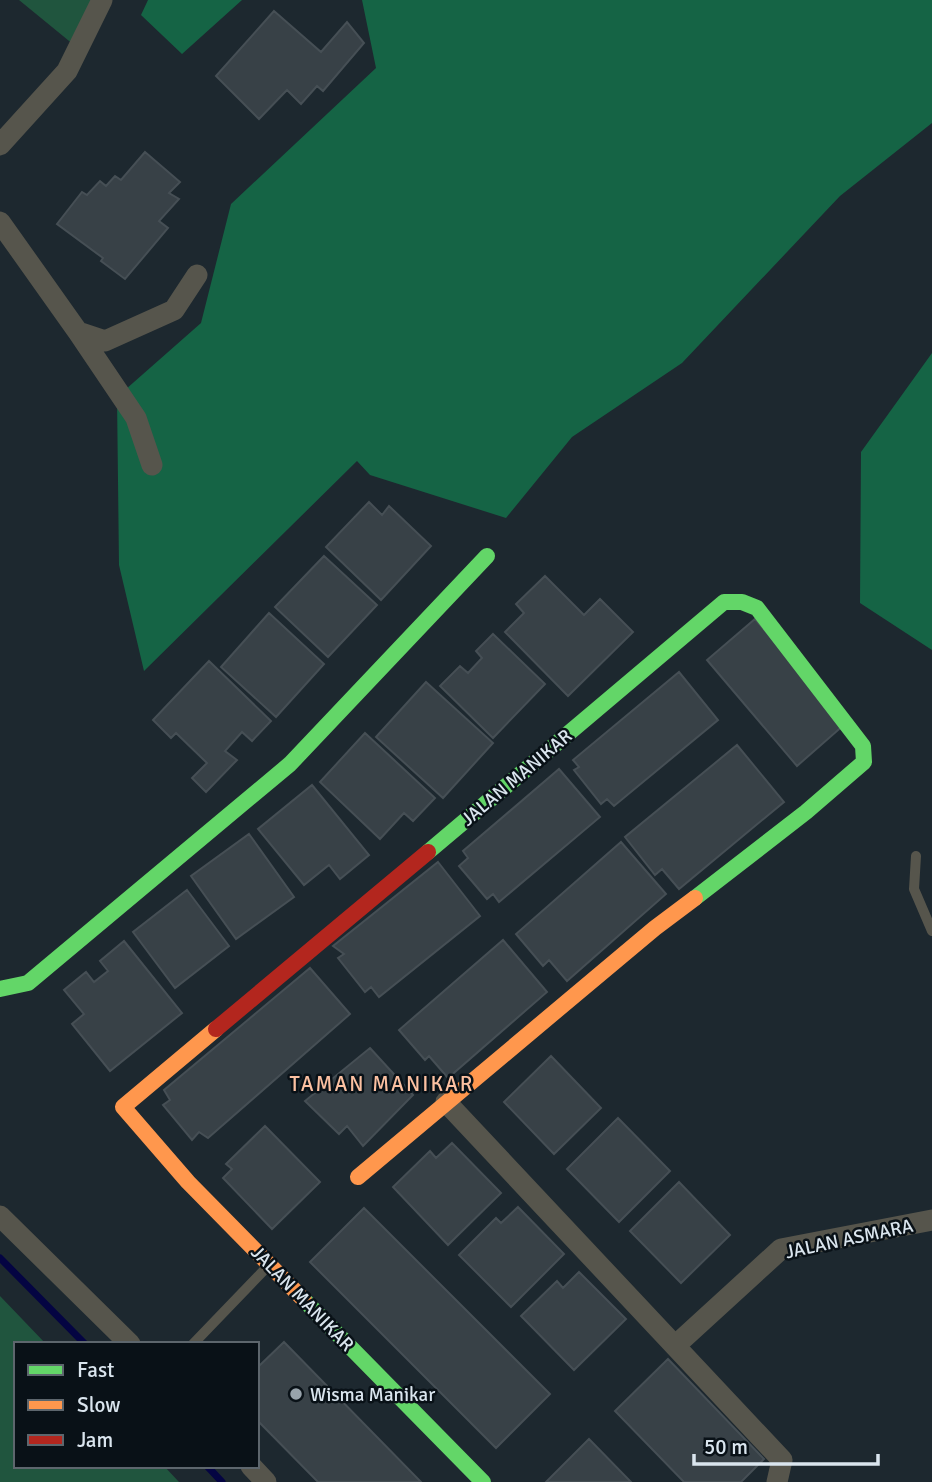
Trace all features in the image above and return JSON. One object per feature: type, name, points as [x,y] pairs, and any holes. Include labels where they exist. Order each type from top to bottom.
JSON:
[{"type":"street","points":[[0,145],[67,71],[102,0]]},
{"type":"street","points":[[0,222],[136,418],[152,465]]},
{"type":"street","points":[[78,332],[104,341],[174,310],[197,275]]},
{"type":"street","points":[[0,989],[28,983],[290,764],[486,556]]},
{"type":"street","name":"JALAN MANIKAR","points":[[358,1177],[655,928],[806,812],[864,762],[863,746],[757,608],[742,602],[724,602],[122,1107],[188,1182],[483,1482]]},
{"type":"street","points":[[446,1102],[782,1461],[777,1482]]},
{"type":"street","points":[[0,1216],[128,1342]]},
{"type":"street","name":"JALAN ASMARA","points":[[676,1345],[781,1249],[932,1220]]},
{"type":"street","points":[[253,1468],[266,1482]]},
{"type":"lane","points":[[916,856],[914,888],[932,930]]},
{"type":"lane","points":[[201,1341],[270,1264]]},
{"type":"green space","points":[[19,0],[94,0],[74,45]]},
{"type":"green space","points":[[148,0],[242,0],[182,54],[141,15]]},
{"type":"green space","points":[[362,0],[932,0],[932,123],[840,196],[682,363],[572,437],[506,518],[370,475],[357,461],[144,671],[119,565],[117,397],[201,323],[231,204],[376,68]]},
{"type":"green space","points":[[932,353],[932,650],[860,603],[861,452]]},
{"type":"green space","points":[[0,1296],[44,1342],[14,1342],[14,1468],[166,1468],[179,1482],[0,1482]]},
{"type":"building","points":[[274,11],[321,52],[347,22],[364,43],[323,91],[317,86],[301,104],[287,90],[259,119],[216,76]]},
{"type":"building","points":[[145,152],[180,182],[169,193],[179,199],[159,221],[168,228],[125,279],[101,261],[103,258],[57,224],[82,192],[87,195],[100,181],[106,186],[115,176],[121,180]]},
{"type":"building","points":[[369,502],[382,515],[389,506],[431,546],[381,600],[326,547]]},
{"type":"building","points":[[324,556],[377,605],[328,657],[275,607]]},
{"type":"building","points":[[545,576],[584,615],[600,599],[633,632],[568,696],[505,632],[524,613],[516,604]]},
{"type":"building","points":[[269,613],[324,664],[276,717],[221,667]]},
{"type":"building","points":[[755,619],[845,724],[797,766],[707,660]]},
{"type":"building","points":[[493,634],[545,684],[493,738],[440,686],[460,666],[468,673],[482,658],[476,651]]},
{"type":"building","points":[[209,661],[271,721],[252,741],[242,732],[225,751],[237,760],[206,792],[192,778],[207,763],[176,733],[171,738],[153,720]]},
{"type":"building","points":[[679,672],[718,720],[614,806],[607,799],[601,804],[574,770],[579,767],[573,760]]},
{"type":"building","points":[[426,682],[493,743],[443,798],[376,737]]},
{"type":"building","points":[[365,733],[435,798],[413,821],[404,813],[380,839],[320,782]]},
{"type":"building","points":[[737,745],[784,802],[679,889],[662,869],[655,875],[625,837]]},
{"type":"building","points":[[559,769],[600,817],[499,902],[493,894],[487,899],[459,866],[468,858],[463,851]]},
{"type":"building","points":[[312,785],[369,855],[340,879],[329,865],[304,885],[258,829]]},
{"type":"building","points":[[249,834],[294,897],[236,939],[191,876]]},
{"type":"building","points":[[621,842],[666,894],[567,981],[549,960],[543,966],[516,934]]},
{"type":"building","points":[[438,862],[480,916],[379,997],[371,987],[365,992],[338,958],[344,954],[333,946]]},
{"type":"building","points":[[187,890],[229,946],[175,988],[133,932]]},
{"type":"building","points":[[503,940],[547,992],[448,1078],[429,1056],[425,1060],[399,1030]]},
{"type":"building","points":[[124,941],[182,1013],[110,1071],[72,1024],[84,1014],[64,990],[86,972],[94,982],[108,971],[100,961]]},
{"type":"building","points":[[310,968],[350,1014],[208,1138],[199,1132],[192,1140],[163,1105],[170,1100],[164,1090]]},
{"type":"building","points":[[370,1048],[413,1095],[363,1146],[347,1126],[339,1134],[305,1101]]},
{"type":"building","points":[[551,1056],[601,1108],[554,1154],[504,1102]]},
{"type":"building","points":[[618,1118],[670,1171],[619,1222],[567,1169]]},
{"type":"building","points":[[265,1126],[320,1182],[272,1229],[223,1178],[232,1169],[226,1164]]},
{"type":"building","points":[[452,1143],[501,1193],[448,1245],[393,1187],[430,1151],[436,1158]]},
{"type":"building","points":[[679,1182],[730,1235],[681,1283],[630,1231]]},
{"type":"building","points":[[518,1207],[564,1254],[511,1307],[459,1255],[496,1218],[501,1223]]},
{"type":"building","points":[[364,1208],[550,1394],[496,1448],[310,1262]]},
{"type":"building","points":[[579,1272],[626,1319],[574,1370],[521,1316],[557,1281],[563,1288]]},
{"type":"building","name":"Wisma Manikar","points":[[284,1342],[421,1482],[318,1482],[259,1422],[259,1366]]},
{"type":"building","points":[[668,1359],[764,1459],[741,1482],[684,1482],[615,1411]]},
{"type":"building","points":[[589,1439],[631,1482],[546,1482]]},
{"type":"waterway","points":[[0,1258],[83,1342]]},
{"type":"waterway","points":[[209,1468],[222,1482]]},
{"type":"traffic: fast","points":[[0,989],[28,983],[290,764],[487,556]]},
{"type":"traffic: fast","points":[[428,852],[724,602],[742,602],[757,608],[863,746],[864,762],[806,812],[695,898]]},
{"type":"traffic: fast","points":[[304,1300],[483,1482]]},
{"type":"traffic: slow","points":[[358,1177],[655,928],[695,898]]},
{"type":"traffic: slow","points":[[216,1029],[123,1107],[188,1182],[304,1300]]},
{"type":"traffic: jam","points":[[216,1029],[428,852]]},
{"type":"place","name":"Wisma Manikar","points":[[296,1394]]},
{"type":"district","name":"TAMAN MANIKAR","points":[[382,1084]]}]
